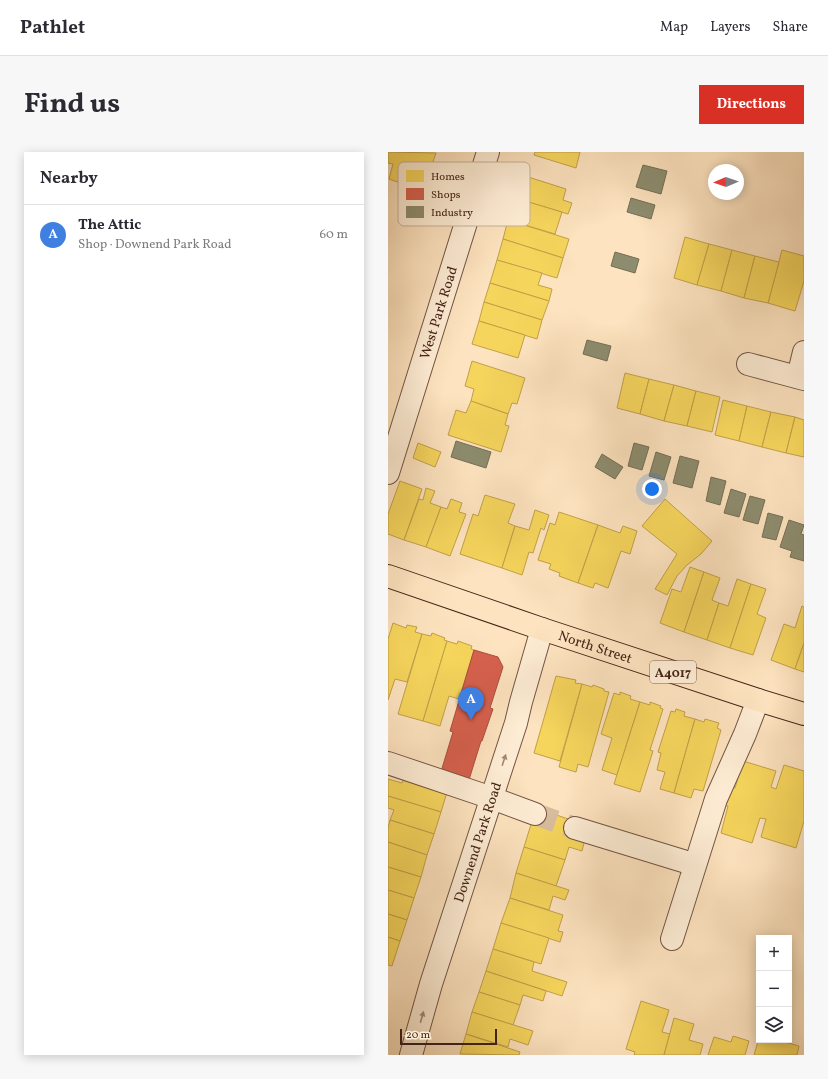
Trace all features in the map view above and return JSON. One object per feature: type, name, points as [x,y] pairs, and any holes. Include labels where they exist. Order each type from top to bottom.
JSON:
[{"type":"main road","name":"North Street","points":[[388,576],[542,629],[804,714]]},
{"type":"street","name":"West Park Road","points":[[485,162],[488,152]]},
{"type":"street","name":"West Park Road","points":[[388,473],[465,226]]},
{"type":"street","points":[[748,364],[801,378],[804,352]]},
{"type":"street","name":"Downend Park Road","points":[[411,1055],[431,984],[516,723],[542,629]]},
{"type":"street","points":[[672,939],[716,799],[745,734],[758,700]]},
{"type":"street","points":[[388,763],[535,814]]},
{"type":"street","points":[[575,828],[683,861]]},
{"type":"building: Homes","points":[[388,152],[436,153],[433,162],[398,162],[398,182],[389,179],[393,164],[388,163]]},
{"type":"building: Homes","points":[[535,152],[580,152],[576,168],[534,155]]},
{"type":"building: Homes","points":[[530,178],[566,189],[563,200],[572,203],[568,214],[530,203]]},
{"type":"building: Homes","points":[[530,202],[562,212],[555,234],[528,226],[530,226]]},
{"type":"building: Homes","points":[[506,226],[527,226],[569,239],[563,258],[503,239]]},
{"type":"building: Homes","points":[[685,237],[709,244],[697,285],[674,278]]},
{"type":"building: Homes","points":[[503,239],[563,258],[557,278],[497,260]]},
{"type":"building: Homes","points":[[709,244],[732,250],[721,291],[697,285]]},
{"type":"building: Homes","points":[[732,250],[755,256],[744,298],[721,291]]},
{"type":"building: Homes","points":[[782,250],[804,256],[804,281],[795,311],[768,303]]},
{"type":"building: Homes","points":[[755,256],[779,262],[768,303],[744,298]]},
{"type":"building: Homes","points":[[497,260],[542,273],[538,285],[552,289],[549,301],[490,283]]},
{"type":"building: Homes","points":[[490,283],[549,301],[542,320],[484,302]]},
{"type":"building: Homes","points":[[484,302],[542,320],[537,339],[479,321]]},
{"type":"building: Homes","points":[[479,321],[525,335],[518,358],[472,344]]},
{"type":"building: Homes","points":[[472,361],[525,378],[517,404],[512,403],[508,414],[471,401],[474,389],[465,386]]},
{"type":"building: Homes","points":[[625,373],[649,379],[640,414],[617,408]]},
{"type":"building: Homes","points":[[649,379],[674,385],[664,421],[640,414]]},
{"type":"building: Homes","points":[[674,385],[696,391],[687,426],[664,421]]},
{"type":"building: Homes","points":[[696,391],[720,397],[712,432],[687,426]]},
{"type":"building: Homes","points":[[723,400],[747,406],[739,441],[715,435]]},
{"type":"building: Homes","points":[[471,401],[508,414],[505,425],[509,426],[501,452],[448,435],[456,410],[466,413]]},
{"type":"building: Homes","points":[[747,406],[771,412],[762,447],[739,441]]},
{"type":"building: Homes","points":[[771,412],[795,417],[786,453],[762,447]]},
{"type":"building: Homes","points":[[795,417],[804,420],[804,457],[786,453]]},
{"type":"building: Homes","points":[[418,443],[441,452],[435,467],[413,458]]},
{"type":"building: Homes","points":[[400,481],[422,489],[404,540],[388,534],[388,514]]},
{"type":"building: Homes","points":[[426,488],[435,491],[430,503],[441,507],[426,547],[404,540],[419,499],[423,500]]},
{"type":"building: Homes","points":[[485,495],[515,504],[508,523],[515,526],[502,568],[460,554],[473,514],[478,516]]},
{"type":"building: Homes","points":[[451,499],[462,503],[459,512],[466,514],[450,556],[426,547],[441,507],[447,509]]},
{"type":"building: Homes","points":[[665,499],[712,541],[701,554],[687,565],[677,576],[667,595],[655,589],[677,554],[642,526]]},
{"type":"building: Homes","points":[[535,510],[549,515],[544,530],[541,528],[533,553],[529,552],[522,575],[502,568],[515,526],[529,530]]},
{"type":"building: Homes","points":[[559,512],[598,525],[578,583],[559,576],[560,573],[549,569],[551,564],[538,560],[550,523],[555,525]]},
{"type":"building: Homes","points":[[598,525],[620,533],[623,526],[637,531],[630,554],[621,551],[608,588],[595,583],[593,588],[578,583]]},
{"type":"building: Homes","points":[[690,567],[704,572],[684,632],[660,623],[672,589],[681,592]]},
{"type":"building: Homes","points":[[704,572],[720,578],[712,600],[719,603],[707,640],[684,632]]},
{"type":"building: Homes","points":[[737,579],[751,584],[730,648],[707,640],[719,603],[728,606]]},
{"type":"building: Homes","points":[[751,584],[766,589],[757,614],[766,618],[753,655],[730,648]]},
{"type":"building: Homes","points":[[802,606],[804,607],[804,643],[795,669],[771,660],[784,624],[795,628]]},
{"type":"building: Homes","points":[[393,623],[406,628],[407,625],[417,627],[415,632],[422,634],[407,682],[395,679],[388,700],[388,639]]},
{"type":"building: Homes","points":[[432,633],[445,638],[444,640],[447,641],[423,721],[398,714],[422,634],[431,636]]},
{"type":"building: Homes","points":[[447,641],[457,644],[458,641],[472,646],[471,649],[474,650],[459,699],[449,696],[440,726],[423,721]]},
{"type":"building: Homes","points":[[804,643],[804,672],[795,669]]},
{"type":"building: Homes","points":[[556,676],[576,680],[575,683],[582,684],[560,761],[534,753]]},
{"type":"building: Homes","points":[[582,684],[592,687],[593,685],[609,692],[588,767],[578,764],[576,772],[559,767]]},
{"type":"building: Homes","points":[[620,692],[631,696],[630,699],[640,702],[617,775],[602,770],[612,738],[601,734],[614,693],[620,695]]},
{"type":"building: Homes","points":[[640,702],[650,705],[650,702],[661,706],[660,708],[663,709],[650,750],[653,751],[640,792],[614,784]]},
{"type":"building: Homes","points":[[676,709],[685,712],[684,716],[695,719],[674,793],[660,789],[665,772],[657,770],[661,753],[658,752],[671,711],[675,712]]},
{"type":"building: Homes","points":[[695,719],[704,722],[705,719],[719,723],[717,728],[721,730],[703,791],[694,789],[691,798],[674,793]]},
{"type":"building: Homes","points":[[743,761],[776,771],[771,787],[776,789],[784,765],[804,771],[804,821],[796,848],[761,837],[766,819],[760,818],[752,843],[721,833],[728,806],[724,806],[730,786],[735,788]]},
{"type":"building: Homes","points":[[405,776],[448,789],[441,812],[388,796],[388,779],[402,783]]},
{"type":"building: Homes","points":[[388,796],[441,812],[434,834],[390,820],[394,810],[388,808]]},
{"type":"building: Homes","points":[[536,808],[577,822],[585,839],[582,851],[569,847],[565,860],[524,847]]},
{"type":"building: Homes","points":[[390,820],[434,834],[427,855],[388,842],[388,828]]},
{"type":"building: Homes","points":[[388,842],[427,855],[421,877],[388,867]]},
{"type":"building: Homes","points":[[524,847],[565,860],[556,886],[516,873]]},
{"type":"building: Homes","points":[[388,867],[421,877],[414,898],[388,890]]},
{"type":"building: Homes","points":[[516,873],[569,890],[565,900],[553,896],[549,910],[510,898]]},
{"type":"building: Homes","points":[[388,890],[414,898],[407,920],[388,914]]},
{"type":"building: Homes","points":[[510,898],[563,915],[558,931],[563,932],[560,942],[501,923]]},
{"type":"building: Homes","points":[[388,914],[407,920],[400,941],[388,937]]},
{"type":"building: Homes","points":[[501,923],[549,938],[541,964],[493,949]]},
{"type":"building: Homes","points":[[388,937],[400,941],[392,966],[388,965]]},
{"type":"building: Homes","points":[[493,949],[534,962],[532,971],[567,982],[562,996],[486,971]]},
{"type":"building: Homes","points":[[486,971],[546,991],[543,1001],[523,995],[520,1005],[479,992]]},
{"type":"building: Homes","points":[[479,992],[520,1005],[513,1025],[472,1012]]},
{"type":"building: Homes","points":[[641,1001],[669,1010],[662,1032],[670,1034],[664,1055],[634,1055],[635,1052],[626,1049]]},
{"type":"building: Homes","points":[[472,1012],[533,1031],[528,1045],[510,1039],[508,1047],[466,1034]]},
{"type":"building: Homes","points":[[674,1018],[694,1024],[689,1040],[703,1044],[700,1055],[664,1055]]},
{"type":"building: Homes","points":[[466,1034],[520,1052],[519,1055],[460,1054]]},
{"type":"building: Homes","points":[[733,1036],[749,1041],[745,1055],[708,1055],[714,1037],[731,1042]]},
{"type":"building: Homes","points":[[758,1043],[788,1043],[799,1046],[797,1055],[754,1055]]},
{"type":"building: Shops","points":[[474,650],[498,657],[503,667],[490,708],[493,709],[468,783],[440,775],[453,732],[450,731]]},
{"type":"building: Industry","points":[[643,165],[667,171],[661,194],[636,187]]},
{"type":"building: Industry","points":[[631,198],[655,205],[651,219],[627,212]]},
{"type":"building: Industry","points":[[615,252],[639,259],[635,273],[611,266]]},
{"type":"building: Industry","points":[[587,340],[611,346],[607,361],[583,354]]},
{"type":"building: Industry","points":[[456,441],[491,452],[486,468],[451,457]]},
{"type":"building: Industry","points":[[634,443],[649,447],[642,470],[628,466]]},
{"type":"building: Industry","points":[[656,452],[671,457],[664,480],[649,476]]},
{"type":"building: Industry","points":[[602,454],[623,467],[615,479],[595,467]]},
{"type":"building: Industry","points":[[680,456],[699,461],[692,488],[673,483]]},
{"type":"building: Industry","points":[[711,477],[726,481],[720,505],[706,501]]},
{"type":"building: Industry","points":[[731,489],[746,494],[739,517],[724,513]]},
{"type":"building: Industry","points":[[750,496],[765,500],[758,524],[743,520]]},
{"type":"building: Industry","points":[[768,513],[783,517],[776,540],[762,537]]},
{"type":"building: Industry","points":[[789,520],[804,525],[801,534],[804,535],[804,561],[790,557],[792,551],[780,547]]},
{"type":"tunnel","points":[[535,814],[575,828]]},
{"type":"place","name":"The Attic","points":[[471,720]]}]
